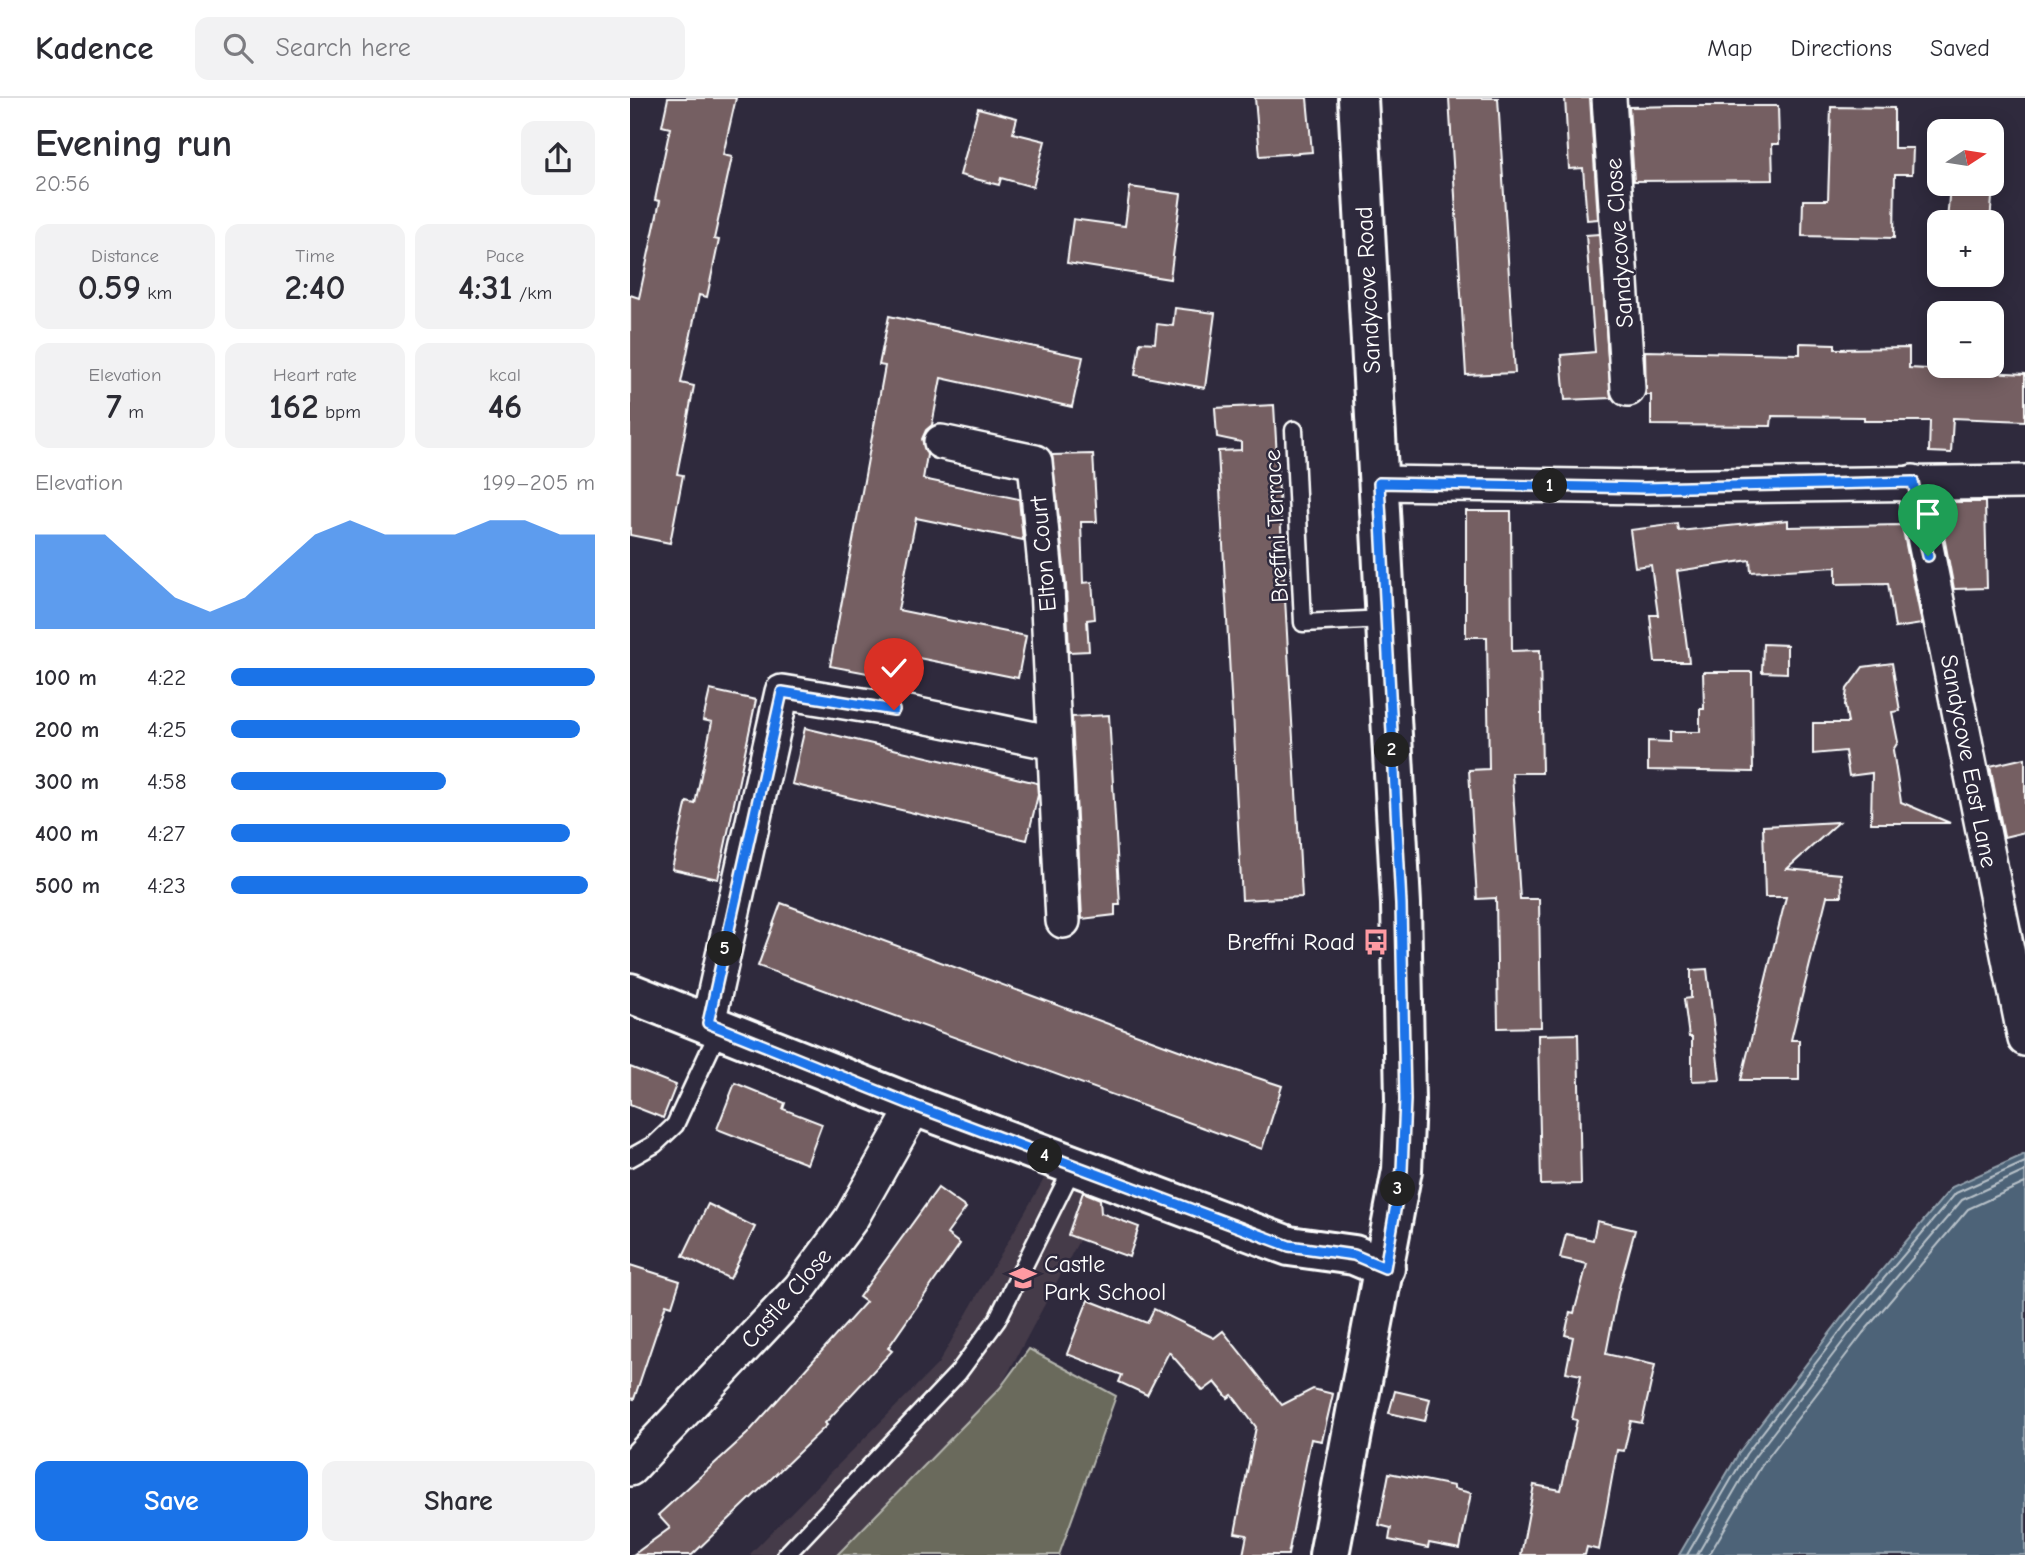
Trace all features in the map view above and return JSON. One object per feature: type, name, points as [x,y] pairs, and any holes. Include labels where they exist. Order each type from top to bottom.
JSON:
[{"type":"main road","name":"Sandycove Road","points":[[1358,98],[1379,483]]},
{"type":"main road","points":[[1329,1555],[1402,1170],[1405,1100],[1401,904],[1379,483]]},
{"type":"main road","points":[[630,993],[1073,1167],[1289,1246],[1354,1255],[1385,1268]]},
{"type":"street","name":"Sandycove Close","points":[[1609,98],[1628,388]]},
{"type":"street","name":"Elton Court","points":[[941,442],[1035,462],[1047,587],[1063,921]]},
{"type":"street","name":"Sandycove East Lane","points":[[1913,482],[2025,1039]]},
{"type":"street","points":[[1379,483],[1645,488],[2025,482]]},
{"type":"street","points":[[714,1026],[782,692],[894,710],[1054,743]]},
{"type":"street","name":"Castle Close","points":[[630,1469],[800,1288],[851,1219],[915,1106]]},
{"type":"lane","name":"Breffni Terrace","points":[[1294,430],[1303,623],[1385,618]]},
{"type":"lane","points":[[630,1158],[655,1144],[675,1125],[714,1026]]},
{"type":"lane","points":[[786,1555],[958,1373],[997,1320],[1073,1167]]},
{"type":"shaded area","name":"Castle Park School","points":[[1049,1170],[1105,1192],[1000,1388],[837,1555],[749,1555],[938,1364]]},
{"type":"green space","points":[[1029,1349],[1116,1396],[1059,1555],[837,1555],[1000,1388]]},
{"type":"water","points":[[2025,1154],[2025,1555],[1679,1555],[1740,1451],[1843,1316],[1952,1187]]},
{"type":"building","points":[[668,98],[736,98],[723,155],[732,157],[714,239],[719,240],[707,297],[699,295],[681,383],[694,386],[677,474],[683,475],[670,543],[630,535],[630,295],[639,298],[660,201],[655,200],[670,128],[662,126]]},
{"type":"building","points":[[1255,98],[1307,98],[1312,152],[1260,156]]},
{"type":"building","points":[[1449,98],[1498,98],[1515,373],[1466,375]]},
{"type":"building","points":[[1565,98],[1590,98],[1598,219],[1587,220],[1583,168],[1569,169]]},
{"type":"building","points":[[1778,106],[1779,144],[1772,144],[1773,180],[1634,181],[1629,107]]},
{"type":"building","points":[[1831,107],[1894,108],[1894,148],[1913,148],[1912,174],[1895,174],[1894,238],[1802,236],[1803,200],[1828,200]]},
{"type":"building","points":[[978,108],[1017,118],[1013,133],[1045,141],[1033,187],[1001,178],[999,185],[960,175]]},
{"type":"building","points":[[1130,187],[1181,194],[1170,279],[1067,263],[1073,219],[1125,226]]},
{"type":"building","points":[[1949,196],[1992,196],[1991,210],[1948,210]]},
{"type":"building","points":[[1599,234],[1611,398],[1565,400],[1561,355],[1595,352],[1586,235]]},
{"type":"building","points":[[1175,308],[1215,313],[1205,388],[1135,375],[1140,342],[1155,343],[1157,324],[1173,326]]},
{"type":"building","points":[[889,316],[1083,357],[1072,407],[941,378],[932,425],[922,439],[927,455],[923,479],[1019,499],[1023,540],[916,518],[898,610],[1026,636],[1018,678],[899,654],[883,676],[830,666],[885,366],[879,365]]},
{"type":"building","points":[[1800,343],[1835,344],[1835,349],[1909,348],[1909,368],[1927,369],[1927,378],[2004,378],[2004,373],[2025,374],[2025,421],[1953,418],[1951,453],[1929,452],[1930,421],[1772,416],[1771,426],[1651,425],[1651,395],[1646,395],[1645,351],[1800,354]]},
{"type":"building","points":[[1274,405],[1302,897],[1242,900],[1218,451],[1241,450],[1241,442],[1217,437],[1215,408]]},
{"type":"building","points":[[1093,454],[1097,522],[1081,522],[1083,583],[1092,582],[1095,619],[1087,620],[1089,651],[1069,652],[1066,585],[1052,455]]},
{"type":"building","points":[[1943,502],[1985,502],[1987,588],[1954,589],[1942,526]]},
{"type":"building","points":[[1466,511],[1511,511],[1512,651],[1540,650],[1542,773],[1512,773],[1520,899],[1539,899],[1541,1027],[1498,1028],[1496,898],[1477,899],[1469,770],[1489,769],[1487,637],[1466,637]]},
{"type":"building","points":[[1788,520],[1788,527],[1902,525],[1922,624],[1895,628],[1888,583],[1836,584],[1836,567],[1751,572],[1750,560],[1677,571],[1689,662],[1655,662],[1650,615],[1658,615],[1651,565],[1635,567],[1630,530],[1678,524],[1679,531]]},
{"type":"building","points":[[1763,644],[1787,645],[1787,673],[1762,672]]},
{"type":"building","points":[[1892,663],[1900,711],[1892,712],[1898,742],[1893,750],[1901,802],[1950,823],[1871,823],[1872,773],[1849,776],[1845,751],[1813,754],[1813,723],[1848,723],[1845,705],[1847,689],[1863,667]]},
{"type":"building","points":[[1703,672],[1752,672],[1753,772],[1648,770],[1648,741],[1670,742],[1670,732],[1700,732],[1700,709],[1704,709]]},
{"type":"building","points":[[710,690],[756,700],[718,879],[672,869],[687,802],[695,804],[712,722],[703,720]]},
{"type":"building","points":[[1109,715],[1120,905],[1115,905],[1115,915],[1082,919],[1072,717]]},
{"type":"building","points":[[805,728],[1037,783],[1038,795],[1027,840],[792,784]]},
{"type":"building","points":[[2025,758],[2025,832],[2004,837],[1990,766]]},
{"type":"building","points":[[1839,822],[1787,869],[1841,874],[1842,896],[1827,896],[1791,1040],[1799,1040],[1799,1080],[1741,1080],[1786,897],[1765,897],[1763,826]]},
{"type":"building","points":[[781,903],[1282,1086],[1262,1149],[758,966]]},
{"type":"building","points":[[1707,969],[1720,1080],[1692,1081],[1692,1037],[1689,1037],[1684,999],[1691,998],[1691,970]]},
{"type":"building","points":[[1578,1034],[1581,1184],[1541,1185],[1538,1035]]},
{"type":"building","points":[[630,1067],[676,1085],[663,1118],[630,1105]]},
{"type":"building","points":[[735,1083],[785,1103],[783,1109],[822,1124],[807,1164],[717,1129]]},
{"type":"building","points":[[938,1188],[966,1208],[947,1234],[960,1244],[888,1348],[892,1351],[825,1423],[827,1425],[692,1555],[633,1555],[670,1528],[658,1515],[747,1434],[866,1302],[859,1297]]},
{"type":"building","points":[[1083,1192],[1100,1199],[1101,1213],[1139,1227],[1129,1257],[1068,1235]]},
{"type":"building","points":[[708,1204],[755,1227],[730,1279],[683,1256]]},
{"type":"building","points":[[1597,1221],[1635,1230],[1618,1292],[1606,1354],[1655,1365],[1642,1423],[1631,1421],[1624,1451],[1617,1450],[1599,1550],[1587,1547],[1585,1555],[1521,1555],[1534,1485],[1561,1490],[1577,1420],[1572,1419],[1581,1375],[1566,1372],[1573,1337],[1565,1335],[1587,1264],[1560,1258],[1566,1234],[1593,1240]]},
{"type":"building","points":[[630,1265],[680,1281],[672,1306],[666,1304],[634,1399],[630,1398]]},
{"type":"building","points":[[1088,1300],[1147,1323],[1154,1309],[1214,1338],[1223,1331],[1282,1405],[1313,1389],[1333,1394],[1322,1441],[1311,1439],[1288,1555],[1243,1555],[1247,1535],[1235,1533],[1256,1427],[1232,1395],[1228,1398],[1215,1382],[1203,1391],[1169,1352],[1147,1395],[1119,1382],[1122,1375],[1067,1354]]},
{"type":"building","points":[[1395,1391],[1430,1399],[1425,1421],[1389,1413]]},
{"type":"building","points":[[1389,1473],[1454,1486],[1454,1489],[1471,1493],[1460,1549],[1429,1543],[1428,1548],[1389,1540],[1391,1528],[1379,1525]]},
{"type":"place","name":"Breffni Road","points":[[1376,942]]},
{"type":"place","name":"Castle Park School","points":[[1023,1278]]},
{"type":"route","points":[[894,710],[782,692],[708,1023],[1073,1167],[1289,1246],[1354,1255],[1385,1268],[1402,1170],[1405,1100],[1401,904],[1379,483],[1645,488],[1913,482],[1928,556]]}]
